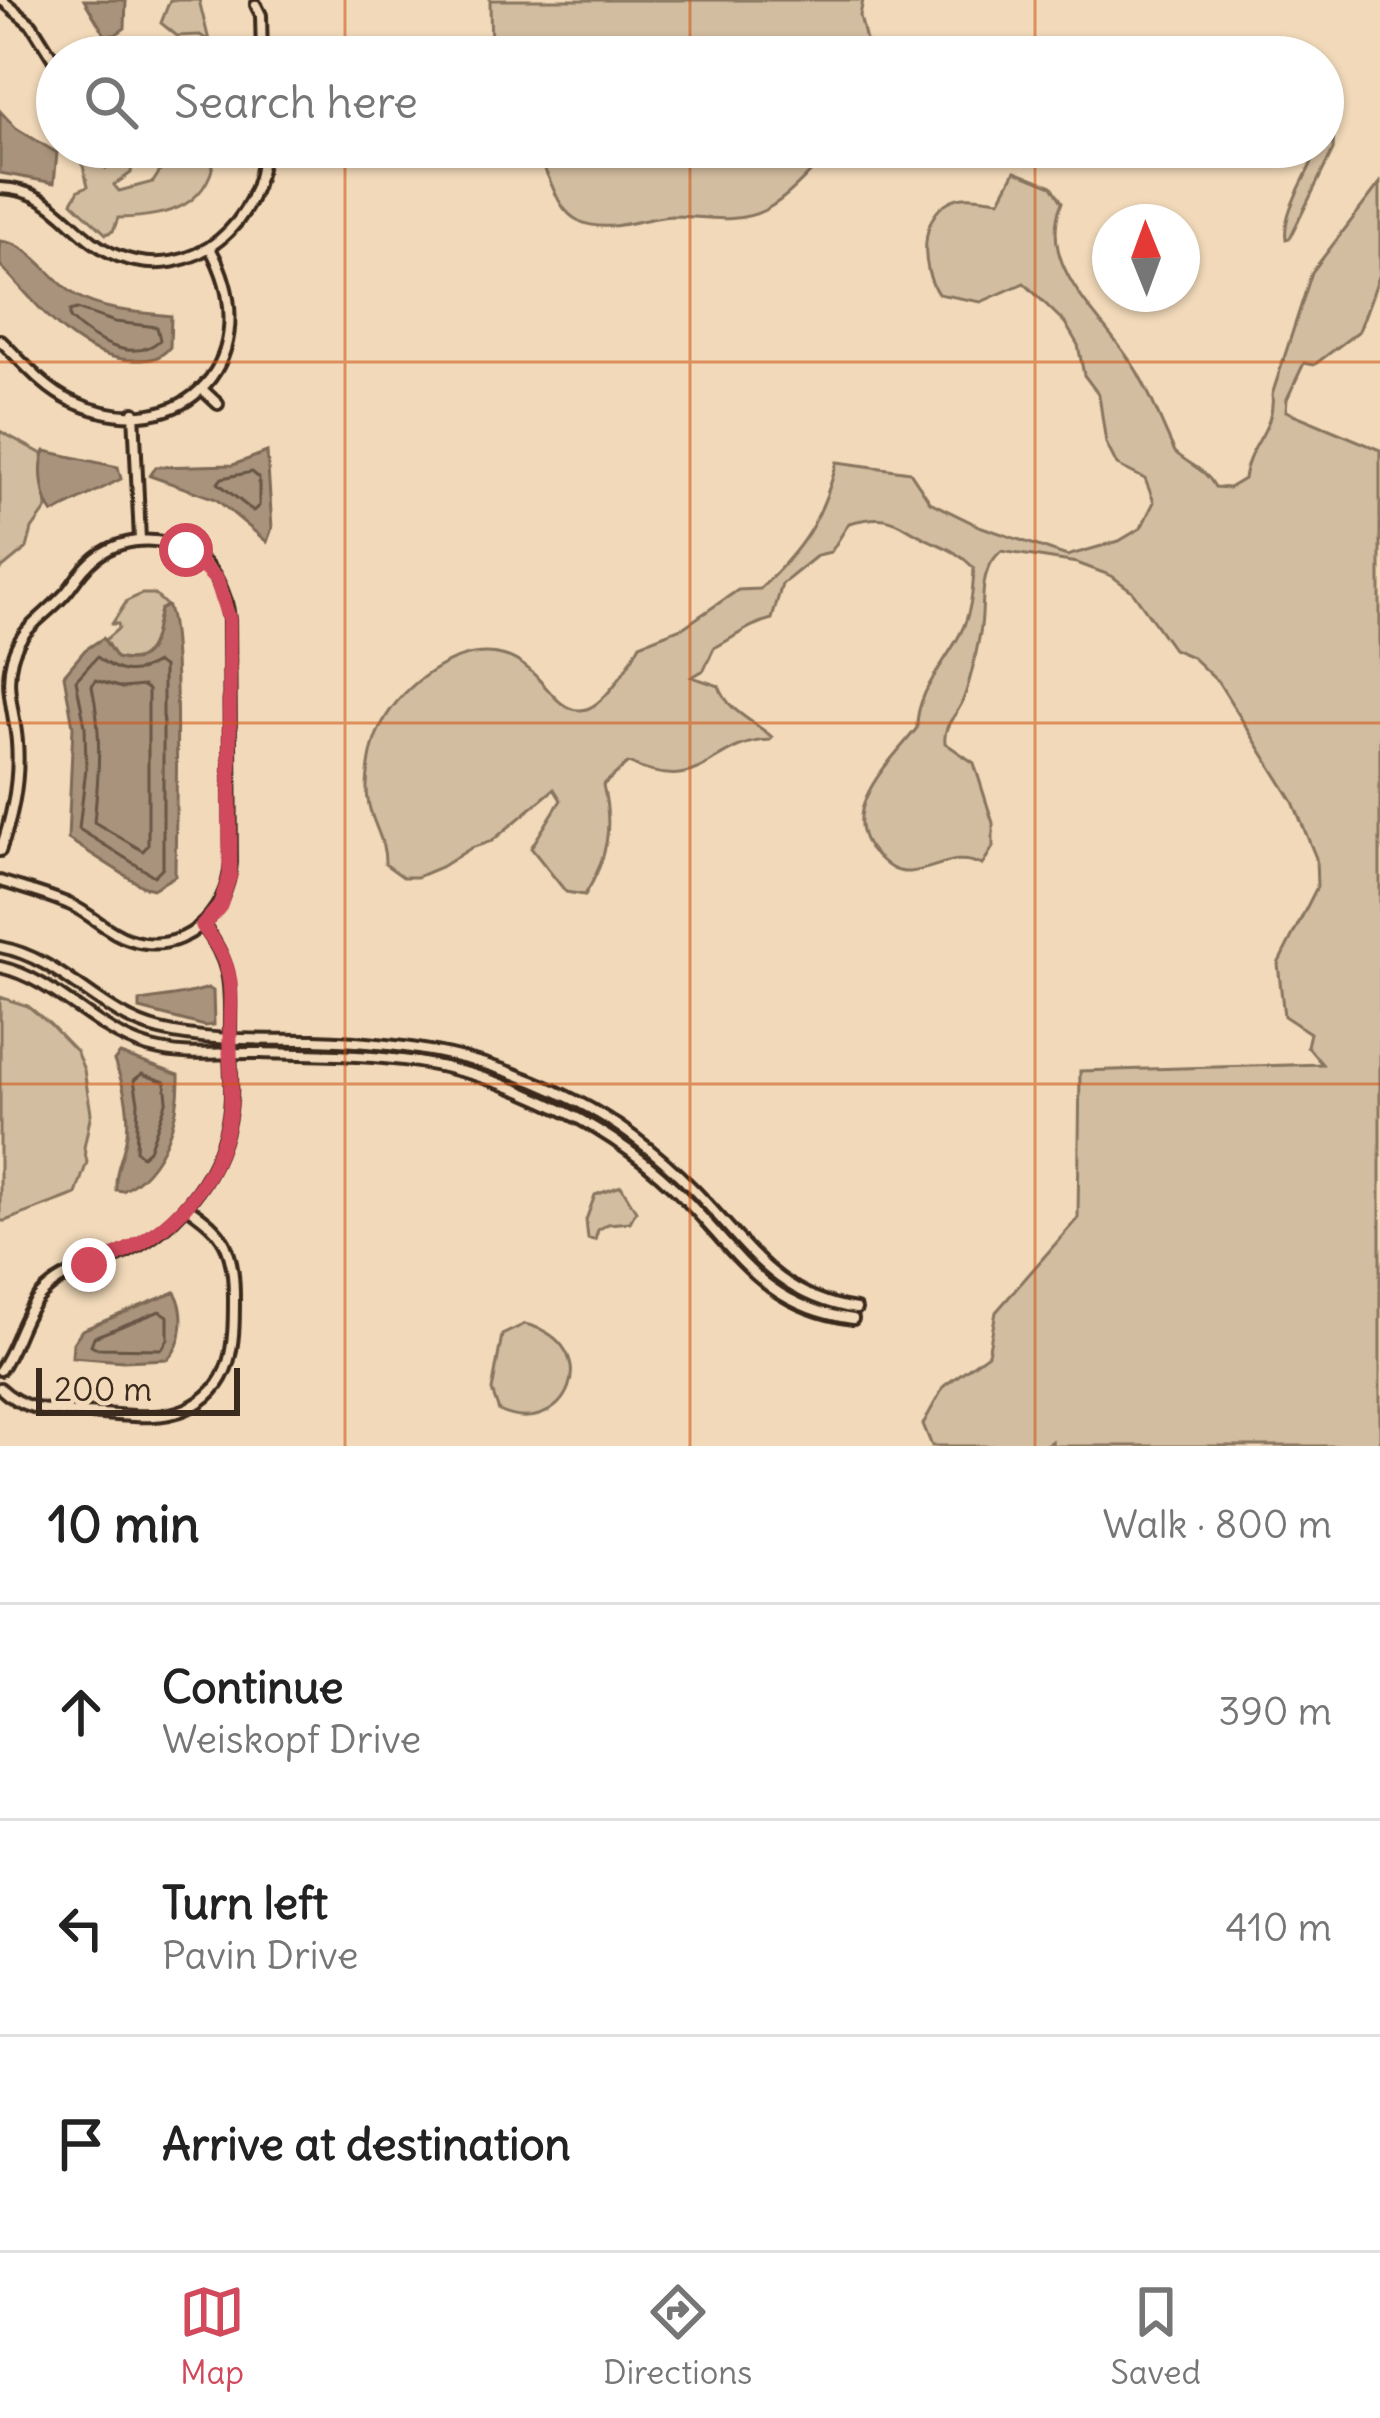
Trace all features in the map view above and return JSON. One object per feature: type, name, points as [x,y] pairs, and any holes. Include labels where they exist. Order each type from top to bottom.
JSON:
[{"type":"street","points":[[2,0],[39,36]]},
{"type":"street","points":[[256,4],[261,11],[262,36]]},
{"type":"street","points":[[0,188],[42,198],[91,241],[120,257],[165,262],[210,248],[237,226],[254,198],[259,168]]},
{"type":"street","points":[[0,340],[59,395],[94,409],[134,412],[174,407],[203,390],[221,364],[227,339],[226,281],[210,248]]},
{"type":"street","points":[[203,390],[218,404]]},
{"type":"street","points":[[134,412],[140,540]]},
{"type":"street","points":[[0,850],[18,773],[5,664],[32,622],[108,550],[140,540],[175,545],[195,556],[217,580],[228,610],[230,875],[220,906],[203,926],[169,942],[132,940],[68,903],[0,881]]},
{"type":"street","points":[[0,643],[16,648]]},
{"type":"street","points":[[0,1370],[24,1319],[50,1286],[89,1265],[128,1252],[167,1225],[214,1167],[231,1105],[229,970],[203,926]]},
{"type":"street","points":[[0,947],[51,964],[110,1008],[142,1024],[176,1033],[410,1046],[501,1065],[581,1103],[646,1147],[693,1189],[750,1255],[792,1288],[854,1314],[828,1316],[770,1288],[740,1264],[674,1189],[621,1145],[585,1122],[478,1073],[394,1057],[178,1053],[129,1040],[99,1024],[45,983],[0,967]]},
{"type":"street","points":[[0,1388],[27,1408],[49,1411],[155,1415],[189,1408],[204,1398],[231,1362],[233,1273],[223,1240],[186,1206]]},
{"type":"shaded area","points":[[170,0],[199,0],[208,36],[177,36],[161,23]]},
{"type":"shaded area","points":[[490,0],[863,0],[860,16],[865,36],[491,36]]},
{"type":"shaded area","points":[[84,168],[132,168],[114,185],[119,191],[153,182],[162,168],[213,168],[197,195],[185,204],[155,215],[118,218],[113,231],[106,234],[72,202],[88,186]]},
{"type":"shaded area","points":[[543,168],[813,168],[774,205],[754,215],[731,218],[672,216],[590,225],[569,214]]},
{"type":"shaded area","points":[[1309,168],[1324,168],[1286,239],[1292,205]]},
{"type":"shaded area","points":[[1015,171],[1052,186],[1062,202],[1056,227],[1067,273],[1127,355],[1175,452],[1215,487],[1229,488],[1244,479],[1270,418],[1272,395],[1312,272],[1380,183],[1380,274],[1359,331],[1314,365],[1304,363],[1286,411],[1380,450],[1380,1446],[1053,1446],[1052,1441],[1044,1446],[932,1446],[923,1424],[944,1386],[988,1354],[996,1312],[1078,1218],[1080,1071],[1322,1064],[1307,1046],[1310,1033],[1284,1016],[1278,964],[1317,887],[1316,858],[1293,802],[1219,683],[1192,657],[1173,649],[1132,591],[1112,576],[1077,563],[1001,551],[988,569],[971,676],[945,736],[945,743],[974,763],[993,823],[993,847],[982,865],[954,861],[900,871],[884,863],[865,840],[863,806],[880,773],[917,728],[926,691],[967,618],[974,568],[955,553],[886,519],[849,523],[831,552],[818,555],[782,584],[772,619],[714,648],[704,670],[692,677],[719,686],[728,703],[770,740],[732,749],[691,772],[654,772],[628,763],[603,785],[606,842],[585,895],[566,892],[531,848],[561,800],[554,789],[492,841],[441,867],[403,877],[385,864],[368,797],[370,763],[382,724],[417,682],[467,656],[502,655],[527,668],[562,704],[571,709],[590,708],[615,684],[640,644],[684,627],[738,590],[760,589],[799,546],[817,517],[837,462],[910,472],[930,502],[979,526],[1067,556],[1119,541],[1141,528],[1154,502],[1145,479],[1117,465],[1106,443],[1099,395],[1084,375],[1078,345],[1065,323],[1024,283],[981,302],[938,294],[932,283],[926,243],[941,207],[957,198],[1000,200]]},
{"type":"shaded area","points":[[0,431],[42,454],[47,508],[32,529],[27,548],[0,570]]},
{"type":"shaded area","points":[[154,594],[167,606],[160,610],[153,640],[144,654],[137,659],[116,658],[105,640],[119,628],[112,624],[127,601]]},
{"type":"shaded area","points":[[0,997],[28,1006],[76,1051],[91,1113],[84,1148],[87,1162],[76,1194],[5,1221],[0,1221]]},
{"type":"shaded area","points":[[621,1186],[636,1211],[630,1222],[608,1224],[598,1230],[595,1240],[588,1239],[586,1220],[595,1195]]},
{"type":"shaded area","points":[[525,1324],[551,1335],[566,1351],[571,1369],[569,1387],[559,1403],[523,1417],[499,1411],[492,1391],[502,1335]]},
{"type":"water","points":[[84,0],[126,0],[125,28],[105,35]]},
{"type":"water","points":[[0,111],[36,140],[36,168],[56,168],[54,183],[0,173]]},
{"type":"water","points":[[0,241],[22,248],[67,289],[88,301],[123,311],[171,316],[170,347],[155,358],[136,360],[115,358],[77,340],[44,313],[0,265]]},
{"type":"water","points":[[45,451],[118,467],[121,479],[53,513],[42,483]]},
{"type":"water","points":[[267,452],[272,528],[267,542],[216,499],[150,476],[156,467],[233,465]]},
{"type":"water","points":[[167,606],[175,652],[175,876],[153,889],[68,839],[73,726],[64,675],[85,650],[103,638],[116,658],[145,655],[160,610]]},
{"type":"water","points":[[208,988],[213,991],[214,1025],[140,1009],[140,1001]]},
{"type":"water","points":[[120,1054],[179,1075],[172,1125],[159,1156],[123,1191],[116,1190],[128,1120],[114,1061]]},
{"type":"water","points":[[175,1292],[182,1327],[168,1359],[72,1357],[73,1343],[82,1330]]},
{"type":"route","points":[[89,1265],[128,1252],[167,1225],[200,1190],[222,1146],[231,1105],[231,979],[224,955],[203,926],[220,906],[230,875],[229,620],[217,580],[186,550]]}]
